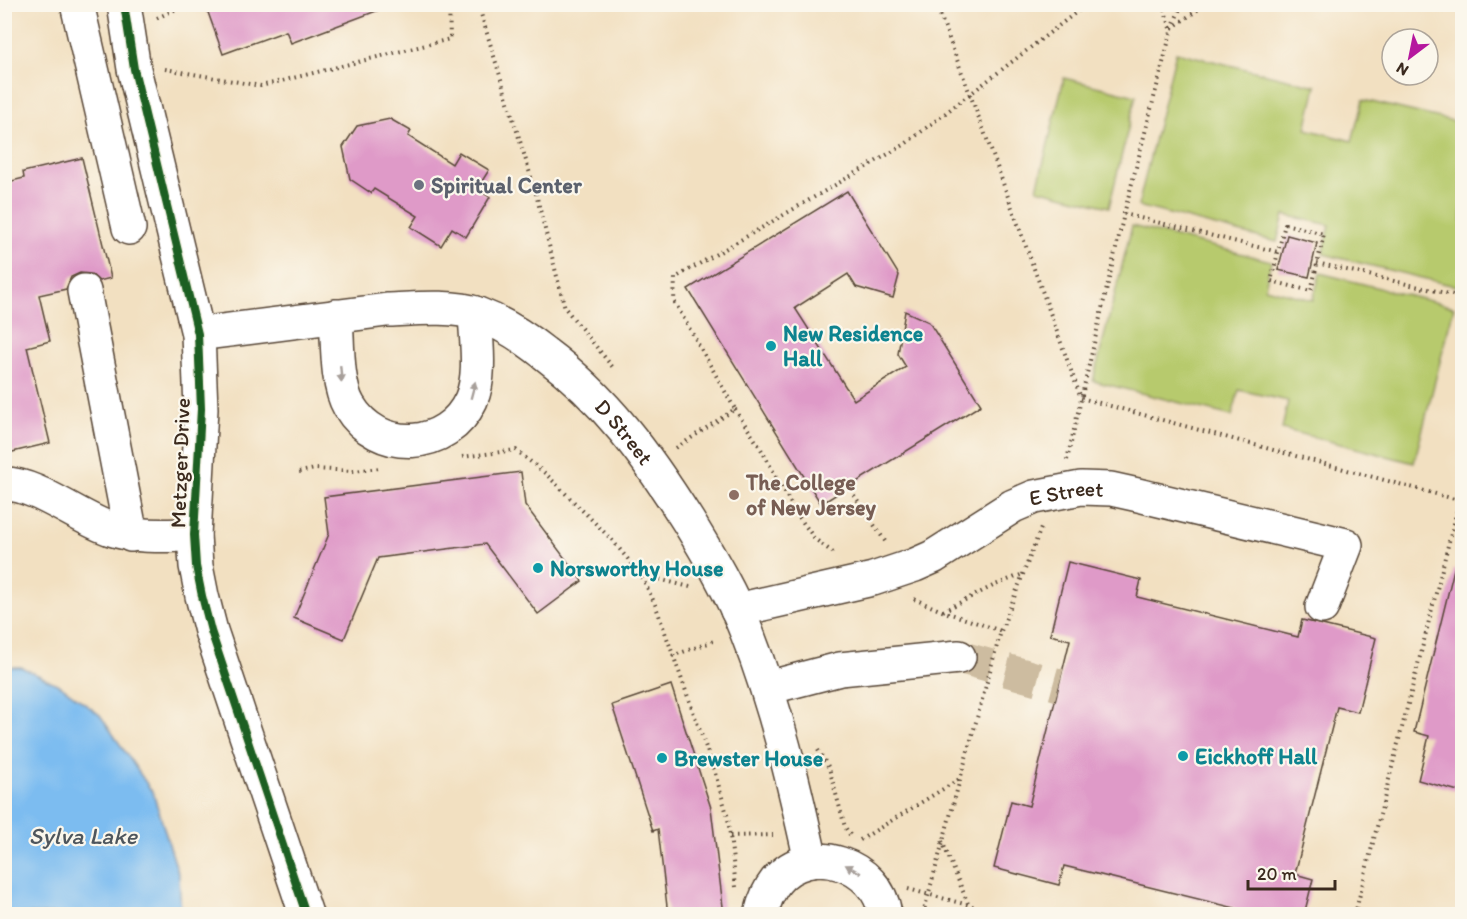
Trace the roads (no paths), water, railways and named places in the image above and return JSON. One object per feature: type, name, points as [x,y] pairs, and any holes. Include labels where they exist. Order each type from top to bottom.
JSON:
[{"type":"street","points":[[77,4],[129,228]]},
{"type":"street","name":"Metzger Drive","points":[[136,13],[134,69],[198,334],[201,409],[194,535],[201,597],[306,915]]},
{"type":"street","points":[[84,291],[131,535]]},
{"type":"street","name":"D Street","points":[[198,334],[418,308],[476,313],[514,332],[565,369],[598,398],[624,427],[652,465],[709,555],[737,610],[778,722],[811,861]]},
{"type":"street","points":[[336,316],[341,383],[348,405],[362,424],[382,436],[403,441],[424,440],[445,431],[461,417],[472,398],[477,377],[476,313]]},
{"type":"street","points":[[4,484],[24,487],[92,522],[131,535],[194,535]]},
{"type":"street","name":"E Street","points":[[737,610],[873,579],[915,565],[933,557],[1013,506],[1045,494],[1081,488],[1111,489],[1346,545],[1322,607]]},
{"type":"street","points":[[767,688],[840,669],[959,657]]},
{"type":"street","points":[[760,915],[766,896],[777,879],[793,868],[811,861],[831,861],[850,866],[866,877],[879,893],[885,915]]},
{"type":"water","name":"Sylva Lake","points":[[5,667],[21,667],[61,686],[100,715],[153,793],[179,876],[181,914],[5,914]]},
{"type":"tunnel","points":[[959,657],[1059,685]]},
{"type":"place","name":"Spiritual Center","points":[[419,185]]},
{"type":"place","name":"New Residence Hall","points":[[771,346]]},
{"type":"place","name":"The College of New Jersey","points":[[734,495]]},
{"type":"place","name":"Norsworthy House","points":[[538,568]]},
{"type":"place","name":"Eickhoff Hall","points":[[1183,756]]},
{"type":"place","name":"Brewster House","points":[[662,758]]}]
